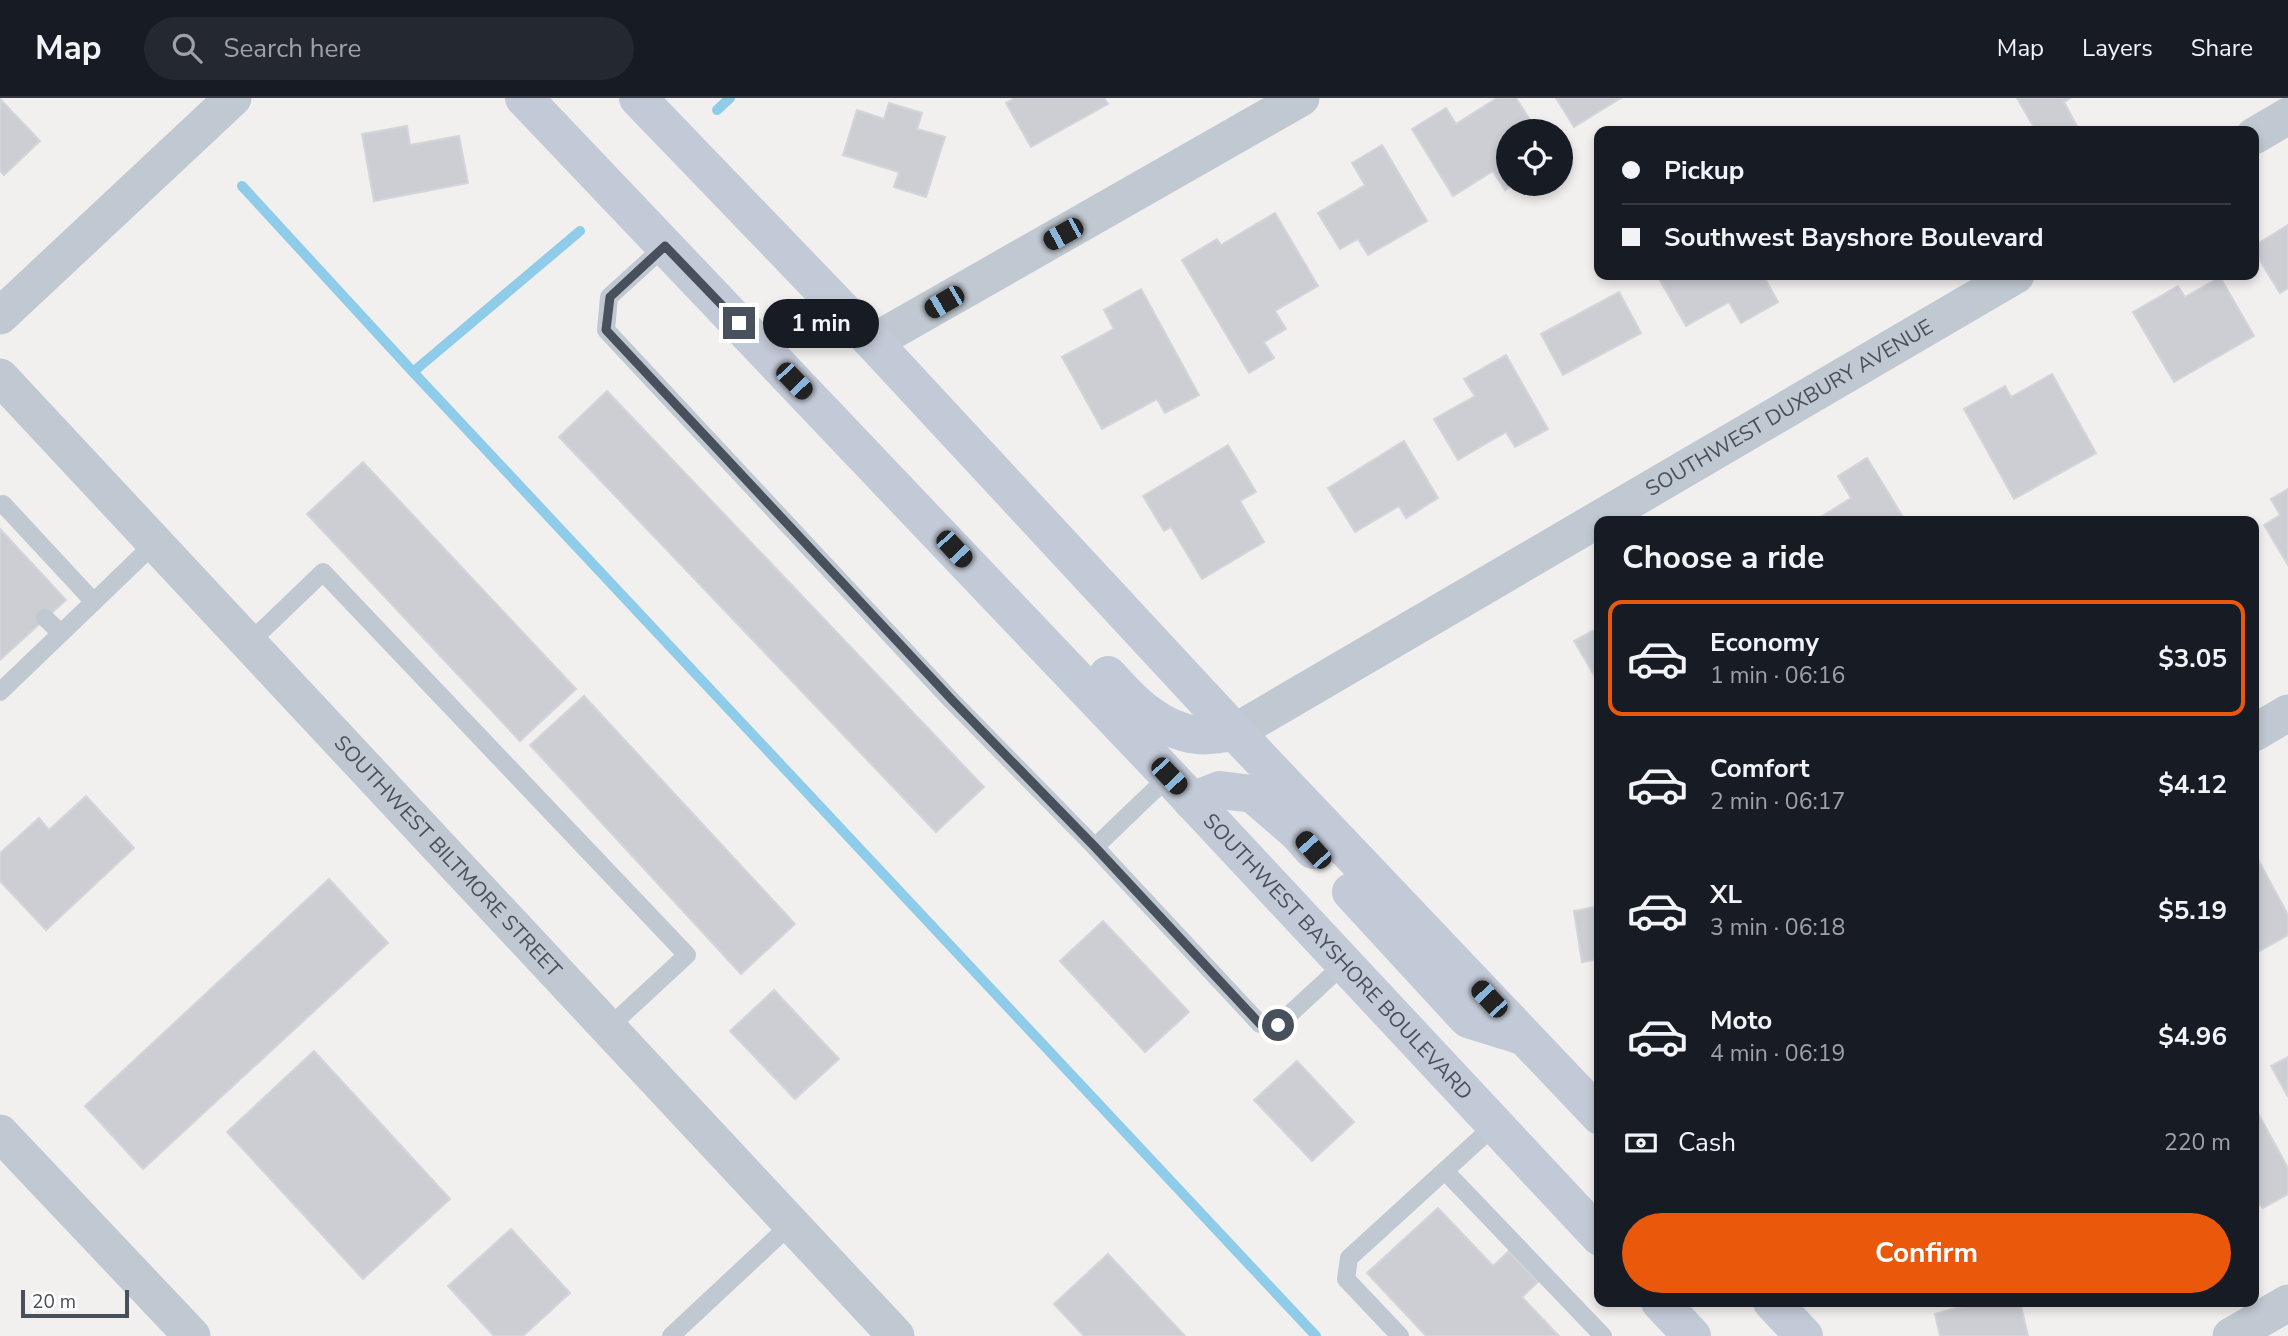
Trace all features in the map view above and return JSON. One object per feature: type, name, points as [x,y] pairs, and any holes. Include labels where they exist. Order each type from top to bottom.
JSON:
[{"type":"main road","name":"SOUTHWEST BAYSHORE BOULEVARD","points":[[524,98],[1345,963],[1594,1230]]},
{"type":"main road","points":[[638,98],[873,342],[1235,732],[1525,1037],[1594,1105]]},
{"type":"main road","points":[[898,490],[919,492],[968,525],[1135,705],[1168,727],[1198,735],[1235,732]]},
{"type":"main road","points":[[1180,789],[1253,794],[1297,832],[1468,1019],[1525,1037]]},
{"type":"main road","points":[[1665,1307],[1692,1336]]},
{"type":"main road","points":[[1777,1307],[1804,1336]]},
{"type":"street","points":[[0,316],[233,98]]},
{"type":"street","points":[[873,342],[1301,98]]},
{"type":"street","points":[[2259,133],[2288,116]]},
{"type":"street","name":"SOUTHWEST DUXBURY AVENUE","points":[[1605,516],[2008,280]]},
{"type":"street","name":"SOUTHWEST BILTMORE STREET","points":[[0,377],[896,1336]]},
{"type":"street","name":"SOUTHWEST DUXBURY AVENUE","points":[[1235,732],[1594,522]]},
{"type":"street","points":[[2259,730],[2288,713]]},
{"type":"street","points":[[0,1133],[192,1336]]},
{"type":"street","points":[[2231,1336],[2288,1303]]},
{"type":"lane","points":[[665,246],[610,297],[606,330],[943,691],[1095,847],[1260,1024],[1278,1025],[1345,963]]},
{"type":"lane","points":[[0,505],[3,504],[94,602]]},
{"type":"lane","points":[[3,684],[155,543]]},
{"type":"lane","points":[[249,643],[323,572],[687,955],[608,1028]]},
{"type":"lane","points":[[45,618],[61,633]]},
{"type":"lane","points":[[1095,847],[1180,789]]},
{"type":"lane","points":[[1400,1336],[1346,1279],[1349,1258],[1496,1124]]},
{"type":"lane","points":[[1446,1172],[1603,1336]]},
{"type":"lane","points":[[671,1336],[791,1224]]},
{"type":"building","points":[[1015,98],[1104,98],[1108,104],[1031,147],[1006,103]]},
{"type":"building","points":[[1497,98],[1516,98],[1529,119],[1496,119],[1496,176],[1493,171],[1453,196],[1412,129],[1446,108],[1456,124]]},
{"type":"building","points":[[1556,98],[1621,98],[1574,127],[1573,119],[1569,119]]},
{"type":"building","points":[[2017,98],[2070,98],[2064,102],[2077,126],[2033,126]]},
{"type":"building","points":[[0,99],[40,141],[4,175],[0,171]]},
{"type":"building","points":[[889,103],[922,113],[917,129],[945,137],[926,197],[894,187],[899,172],[843,155],[857,110],[884,119]]},
{"type":"building","points":[[407,126],[410,145],[459,136],[468,183],[374,201],[362,134]]},
{"type":"building","points":[[1382,145],[1427,221],[1368,255],[1358,239],[1340,249],[1318,213],[1365,185],[1352,163]]},
{"type":"building","points":[[1275,213],[1318,286],[1275,311],[1286,329],[1264,342],[1274,358],[1249,373],[1182,260],[1217,239],[1221,245]]},
{"type":"building","points":[[2288,225],[2288,288],[2280,293],[2259,259],[2259,243]]},
{"type":"building","points":[[1660,280],[1766,280],[1778,302],[1741,323],[1729,302],[1686,326]]},
{"type":"building","points":[[2215,280],[2222,280],[2254,336],[2174,382],[2133,312],[2178,286],[2185,297]]},
{"type":"building","points":[[1141,289],[1199,395],[1165,413],[1157,399],[1102,429],[1062,357],[1114,329],[1104,310]]},
{"type":"building","points":[[1619,292],[1641,333],[1563,375],[1541,334]]},
{"type":"building","points":[[1506,355],[1548,429],[1515,447],[1506,432],[1458,460],[1434,419],[1475,396],[1464,379]]},
{"type":"building","points":[[2052,374],[2096,453],[2014,499],[1964,409],[2005,386],[2011,397]]},
{"type":"building","points":[[607,391],[984,787],[936,832],[559,437]]},
{"type":"building","points":[[1404,441],[1438,498],[1406,518],[1399,506],[1355,532],[1328,488]]},
{"type":"building","points":[[1228,445],[1256,492],[1240,501],[1264,542],[1202,579],[1171,527],[1164,531],[1143,496]]},
{"type":"building","points":[[1867,458],[1902,516],[1822,516],[1851,498],[1838,476]]},
{"type":"building","points":[[363,462],[576,689],[520,741],[307,514]]},
{"type":"building","points":[[2288,489],[2288,565],[2264,525],[2280,515],[2271,499]]},
{"type":"building","points":[[0,529],[66,600],[0,660]]},
{"type":"building","points":[[1594,630],[1594,675],[1574,641]]},
{"type":"building","points":[[584,696],[795,924],[741,974],[530,745]]},
{"type":"building","points":[[86,796],[134,848],[46,930],[0,881],[0,853],[39,818],[49,830]]},
{"type":"building","points":[[2259,861],[2288,915],[2288,935],[2259,951]]},
{"type":"building","points":[[329,879],[388,943],[143,1169],[85,1106]]},
{"type":"building","points":[[1594,907],[1594,960],[1582,962],[1574,911]]},
{"type":"building","points":[[1103,921],[1189,1012],[1145,1052],[1060,961]]},
{"type":"building","points":[[774,990],[839,1059],[795,1099],[730,1031]]},
{"type":"building","points":[[314,1051],[450,1199],[363,1279],[227,1132]]},
{"type":"building","points":[[2288,1057],[2288,1097],[2271,1066]]},
{"type":"building","points":[[1297,1061],[1354,1122],[1312,1161],[1254,1100]]},
{"type":"building","points":[[2259,1115],[2288,1168],[2288,1194],[2263,1208],[2260,1205]]},
{"type":"building","points":[[1438,1208],[1493,1266],[1509,1251],[1538,1282],[1522,1297],[1559,1336],[1426,1336],[1367,1273]]},
{"type":"building","points":[[511,1229],[570,1293],[523,1336],[494,1336],[448,1286]]},
{"type":"building","points":[[1108,1254],[1185,1336],[1084,1336],[1054,1304]]},
{"type":"building","points":[[1960,1307],[2021,1307],[2028,1336],[1940,1336],[1935,1314]]},
{"type":"waterway","points":[[717,110],[730,98]]},
{"type":"waterway","points":[[242,186],[1316,1336]]},
{"type":"waterway","points":[[413,372],[580,231]]},
{"type":"route","points":[[739,323],[665,246],[610,297],[606,330],[1260,1024],[1278,1025]]}]
